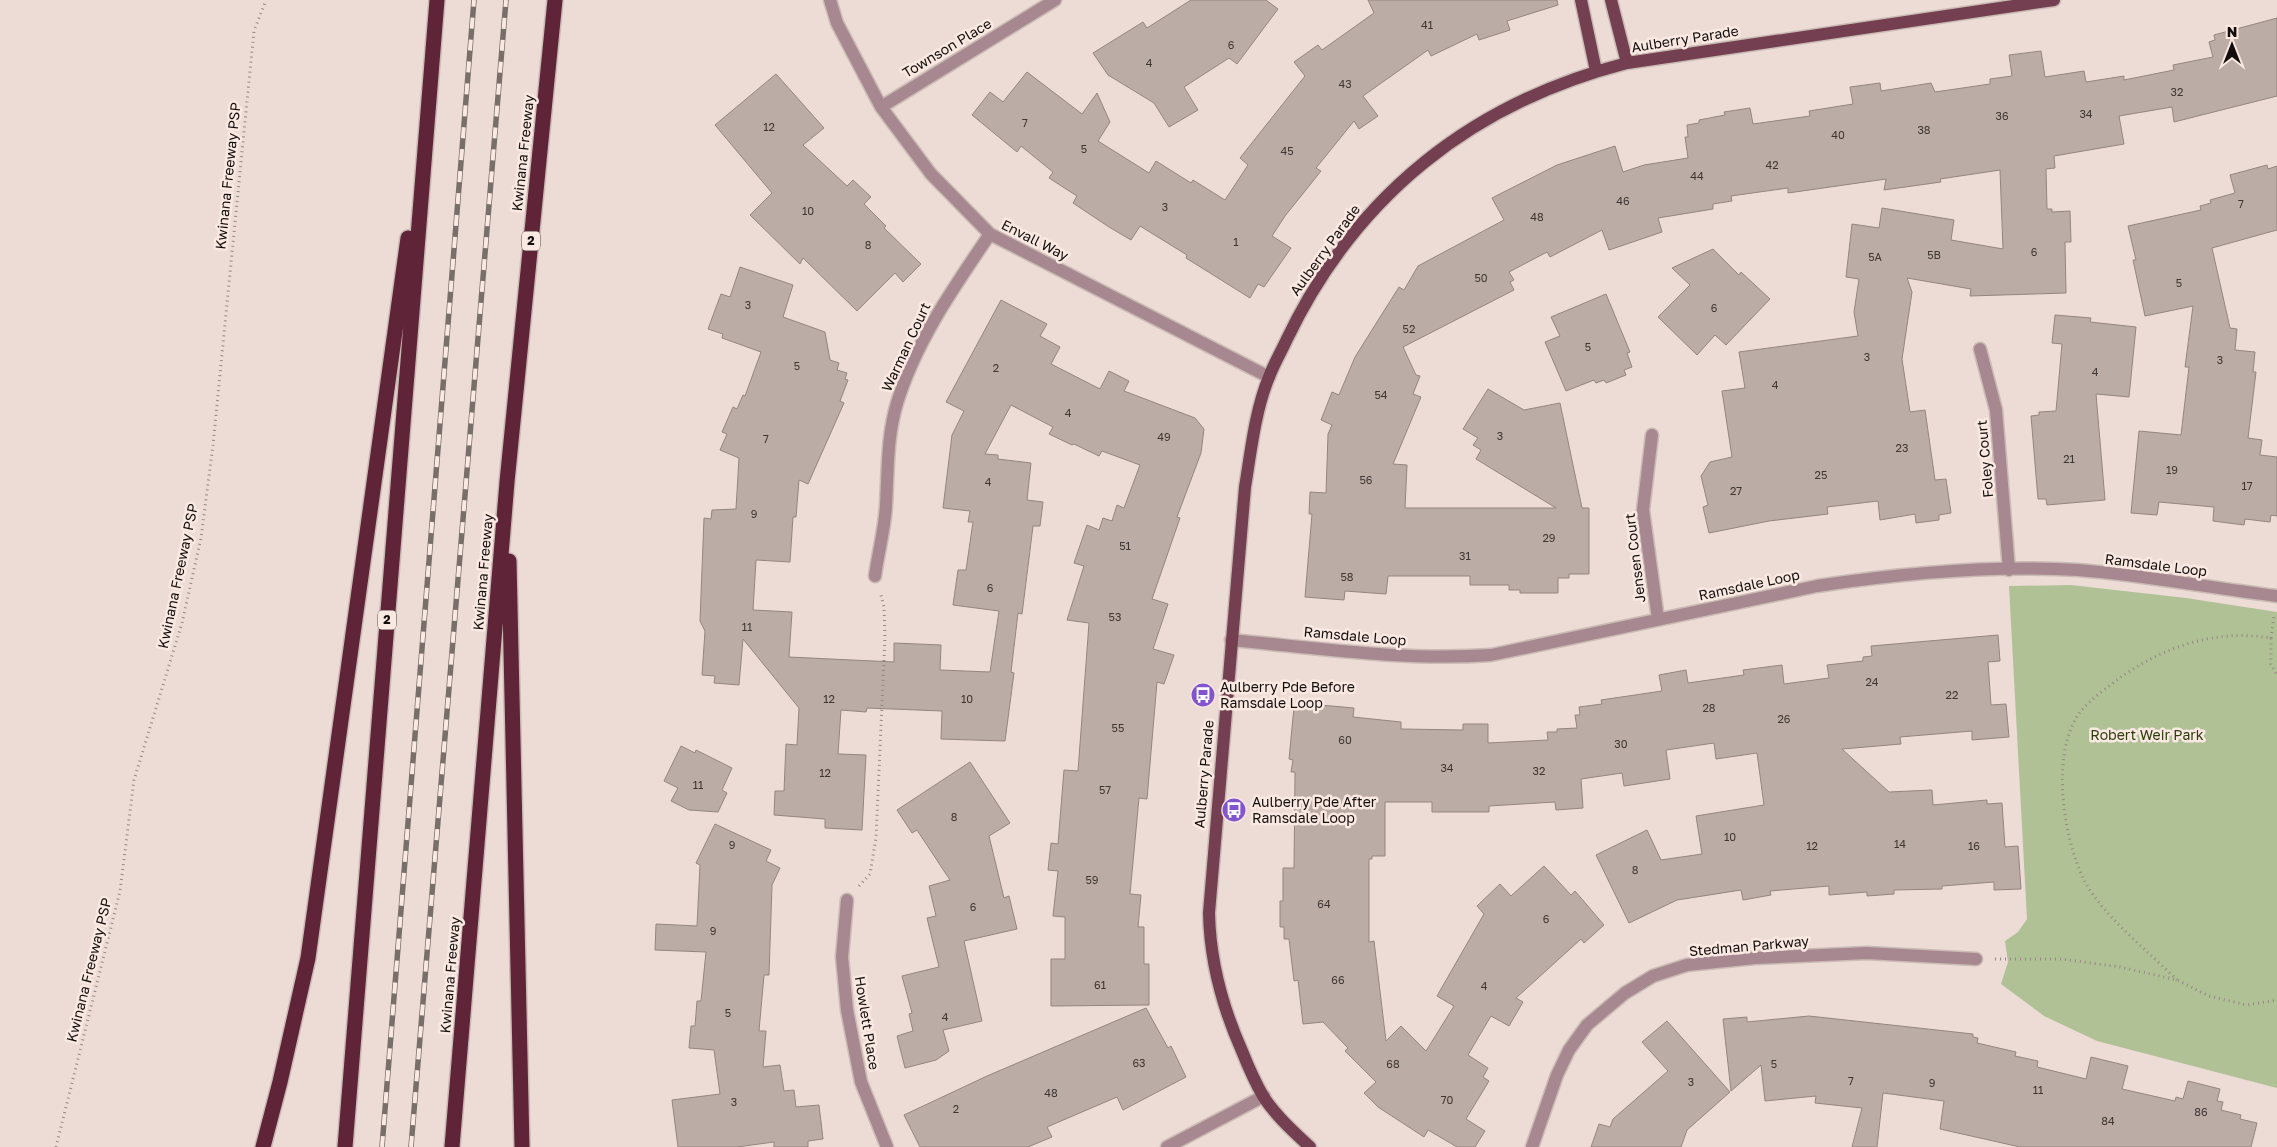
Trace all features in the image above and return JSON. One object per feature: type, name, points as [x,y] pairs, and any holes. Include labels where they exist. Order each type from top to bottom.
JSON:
[{"type":"highway","name":"2","points":[[345,1147],[428,92],[437,0]]},
{"type":"highway","name":"Kwinana Freeway","points":[[452,1147],[507,482],[555,0]]},
{"type":"highway","points":[[264,1147],[308,958],[428,92]]},
{"type":"highway","points":[[507,482],[522,1147]]},
{"type":"main road","points":[[1581,0],[1596,71]]},
{"type":"main road","points":[[1611,0],[1627,63]]},
{"type":"main road","name":"Aulberry Parade","points":[[1310,1147],[1291,1130],[1264,1096],[1244,1055],[1221,1000],[1209,939],[1208,913],[1244,487],[1260,406],[1268,377],[1300,313],[1323,274],[1352,234],[1383,198],[1458,136],[1505,108],[1562,83],[1627,63],[2054,0]]},
{"type":"street","name":"Envall Way","points":[[830,0],[837,23],[881,107],[931,174],[990,234],[1268,377]]},
{"type":"street","name":"Townson Place","points":[[881,107],[1055,0]]},
{"type":"street","name":"Warman Court","points":[[874,576],[886,507],[888,445],[897,403],[917,353],[943,304],[990,234]]},
{"type":"street","name":"Foley Court","points":[[1980,349],[1996,410],[2009,570]]},
{"type":"street","name":"Jensen Court","points":[[1652,435],[1643,510],[1658,619]]},
{"type":"street","name":"Ramsdale Loop","points":[[1231,640],[1444,658],[1491,656],[1817,586],[1913,574],[2009,570],[2078,570],[2277,596]]},
{"type":"street","name":"Howlett Place","points":[[847,900],[842,957],[847,1010],[861,1082],[886,1147]]},
{"type":"street","name":"Stedman Parkway","points":[[1532,1147],[1556,1075],[1568,1050],[1587,1025],[1625,993],[1653,976],[1686,965],[1755,958],[1866,953],[1976,959]]},
{"type":"street","points":[[1167,1147],[1264,1096]]},
{"type":"path","name":"Kwinana Freeway PSP","points":[[56,1147],[120,891],[134,780],[182,623],[201,538],[213,446],[254,31],[266,0]]},
{"type":"path","points":[[847,900],[870,874],[876,838],[885,637],[884,607],[874,576]]},
{"type":"path","points":[[2177,980],[2103,907],[2085,880],[2073,850],[2066,815],[2063,761],[2066,742],[2078,714],[2104,691],[2142,663],[2194,641],[2246,634],[2271,638],[2271,664],[2277,674]]},
{"type":"path","points":[[1976,959],[2062,959],[2120,967],[2177,980],[2209,996],[2247,1005],[2277,1000]]},
{"type":"green space","name":"Robert Weir Park","points":[[2071,585],[2186,598],[2277,612],[2277,1088],[2097,1041],[2044,1016],[2001,984],[2008,962],[2005,941],[2018,932],[2027,919],[2009,586]]},
{"type":"building","points":[[1191,0],[1266,0],[1278,9],[1237,64],[1229,58],[1184,87],[1198,110],[1169,127],[1154,103],[1108,75],[1093,53],[1143,22],[1147,28]]},
{"type":"building","points":[[1368,0],[1557,0],[1558,5],[1507,21],[1510,30],[1479,40],[1477,34],[1431,56],[1428,50],[1363,96],[1378,116],[1359,129],[1354,121],[1316,168],[1321,171],[1285,216],[1272,236],[1291,248],[1264,287],[1258,284],[1250,298],[1186,258],[1187,255],[1140,226],[1131,240],[1109,227],[1073,203],[1077,196],[1049,178],[1053,172],[1021,146],[1017,152],[972,115],[990,92],[1003,102],[1027,72],[1082,114],[1097,93],[1110,122],[1098,141],[1149,173],[1156,161],[1191,183],[1193,180],[1225,200],[1248,165],[1240,158],[1305,76],[1294,62],[1318,45],[1322,50],[1374,13]]},
{"type":"building","points":[[2277,18],[2277,96],[2174,122],[2172,107],[2119,116],[2124,144],[2054,156],[2055,168],[2046,169],[2047,209],[2052,209],[2052,212],[2070,211],[2071,242],[2065,242],[2066,293],[1970,296],[1971,289],[1907,278],[1912,292],[1902,359],[1910,412],[1925,410],[1935,480],[1946,479],[1951,513],[1939,515],[1939,520],[1916,523],[1915,514],[1880,520],[1878,501],[1827,507],[1828,514],[1769,521],[1709,533],[1703,507],[1708,505],[1701,476],[1710,462],[1732,457],[1722,391],[1745,388],[1739,352],[1858,336],[1854,312],[1859,279],[1846,277],[1852,224],[1879,228],[1882,208],[1954,220],[1951,240],[2003,249],[2000,170],[1940,179],[1941,182],[1884,190],[1886,179],[1788,193],[1788,188],[1731,196],[1732,201],[1713,204],[1713,209],[1658,218],[1662,232],[1609,250],[1602,230],[1550,257],[1547,252],[1509,272],[1514,280],[1510,282],[1514,290],[1403,347],[1416,375],[1420,376],[1413,394],[1421,397],[1393,464],[1407,465],[1405,508],[1556,508],[1476,459],[1481,450],[1473,445],[1478,438],[1463,429],[1488,389],[1524,410],[1560,403],[1582,508],[1589,508],[1589,574],[1569,574],[1569,578],[1558,578],[1558,593],[1520,593],[1520,590],[1509,590],[1509,585],[1470,585],[1470,576],[1388,576],[1386,594],[1345,591],[1344,600],[1305,597],[1312,514],[1309,514],[1310,492],[1326,493],[1328,434],[1332,425],[1321,420],[1332,392],[1339,395],[1355,357],[1399,287],[1404,290],[1418,266],[1504,220],[1492,198],[1557,165],[1615,146],[1623,172],[1644,165],[1688,158],[1685,137],[1688,137],[1687,125],[1699,123],[1699,120],[1725,115],[1724,112],[1750,108],[1753,124],[1810,116],[1809,111],[1853,104],[1850,87],[1880,83],[1881,91],[1931,83],[1935,92],[1990,84],[1990,79],[2012,76],[2009,55],[2041,51],[2045,77],[2084,71],[2086,82],[2124,76],[2124,80],[2174,70],[2173,65],[2213,57],[2209,42],[2215,40],[2214,35]]},
{"type":"building","points":[[776,74],[824,128],[803,145],[847,186],[853,180],[871,197],[864,204],[886,226],[884,228],[921,264],[903,282],[895,273],[857,311],[803,258],[800,264],[750,215],[772,193],[715,125]]},
{"type":"building","points":[[2267,165],[2268,169],[2277,166],[2277,230],[2212,248],[2230,328],[2237,329],[2235,350],[2255,352],[2253,372],[2256,372],[2248,438],[2262,440],[2260,455],[2277,457],[2277,516],[2271,515],[2270,522],[2245,519],[2244,525],[2213,521],[2214,507],[2159,502],[2157,515],[2131,513],[2139,431],[2181,435],[2189,367],[2185,367],[2193,306],[2145,316],[2133,260],[2136,260],[2128,226],[2201,210],[2200,206],[2211,203],[2210,200],[2235,193],[2230,175]]},
{"type":"building","points":[[1713,249],[1739,275],[1741,272],[1770,299],[1726,345],[1715,335],[1697,355],[1658,317],[1690,285],[1672,268]]},
{"type":"building","points":[[740,267],[793,285],[783,317],[825,332],[830,360],[839,363],[837,370],[847,373],[845,379],[848,380],[840,401],[844,403],[808,484],[799,480],[796,517],[793,517],[790,562],[756,560],[753,610],[792,612],[789,657],[894,662],[894,643],[941,645],[940,670],[990,672],[999,611],[953,605],[958,570],[966,570],[973,522],[968,522],[970,511],[943,508],[952,435],[964,411],[946,402],[1001,300],[1047,324],[1040,336],[1060,347],[1051,364],[1100,389],[1109,371],[1129,381],[1124,391],[1195,418],[1204,429],[1201,453],[1177,517],[1180,518],[1152,599],[1168,604],[1153,649],[1174,655],[1164,684],[1157,682],[1147,799],[1139,798],[1130,894],[1141,895],[1138,927],[1144,927],[1144,964],[1149,964],[1149,1005],[1051,1006],[1051,959],[1065,959],[1065,917],[1053,916],[1058,871],[1048,870],[1051,843],[1058,844],[1064,770],[1078,771],[1089,623],[1067,620],[1084,566],[1074,563],[1087,525],[1099,530],[1103,518],[1112,521],[1117,505],[1124,508],[1140,465],[1102,451],[1099,456],[1074,444],[1072,445],[1049,434],[1053,427],[1011,405],[985,454],[998,455],[998,459],[1031,463],[1027,500],[1043,502],[1040,526],[1033,526],[1022,614],[1018,613],[1011,672],[1014,673],[1005,741],[941,739],[942,711],[867,708],[866,712],[841,710],[838,754],[866,755],[862,830],[825,828],[825,819],[774,815],[775,791],[784,791],[786,744],[797,745],[799,708],[743,639],[739,685],[714,683],[715,676],[702,675],[705,631],[700,621],[704,518],[711,519],[712,510],[736,509],[739,458],[720,450],[727,434],[722,432],[733,407],[737,409],[743,395],[745,396],[761,352],[722,338],[723,334],[708,329],[721,294],[730,297]]},
{"type":"building","points":[[1606,294],[1630,352],[1627,353],[1632,367],[1624,370],[1626,375],[1606,383],[1604,380],[1596,383],[1594,380],[1566,391],[1545,342],[1560,336],[1551,317]]},
{"type":"building","points":[[2055,315],[2091,318],[2090,322],[2136,327],[2129,397],[2096,394],[2105,500],[2047,505],[2046,499],[2038,499],[2031,416],[2039,415],[2039,412],[2056,411],[2062,344],[2052,343]]},
{"type":"building","points":[[1998,635],[2000,661],[1988,662],[1991,705],[2006,704],[2009,737],[1972,740],[1972,731],[1900,737],[1901,744],[1842,749],[1889,792],[1932,790],[1933,805],[1987,800],[1987,804],[2002,803],[2005,847],[2018,846],[2021,889],[1994,890],[1994,882],[1942,886],[1942,889],[1894,890],[1894,894],[1867,896],[1867,892],[1829,895],[1829,886],[1770,891],[1771,895],[1743,900],[1741,890],[1677,900],[1629,923],[1596,855],[1647,830],[1661,860],[1702,854],[1696,816],[1764,805],[1757,753],[1716,759],[1714,743],[1666,750],[1670,779],[1624,786],[1622,773],[1581,779],[1583,808],[1556,810],[1555,802],[1489,806],[1489,812],[1432,812],[1432,802],[1385,802],[1385,856],[1372,856],[1372,859],[1369,859],[1369,942],[1374,941],[1386,1041],[1401,1026],[1426,1051],[1454,1006],[1437,996],[1484,914],[1477,906],[1500,884],[1511,896],[1544,866],[1571,895],[1575,891],[1604,925],[1584,943],[1581,939],[1516,998],[1523,1002],[1509,1026],[1491,1016],[1468,1055],[1488,1068],[1483,1077],[1489,1081],[1466,1119],[1485,1131],[1475,1147],[1457,1147],[1428,1130],[1424,1137],[1378,1107],[1364,1093],[1376,1082],[1345,1051],[1348,1048],[1323,1022],[1303,1024],[1298,980],[1294,981],[1289,939],[1284,939],[1284,927],[1280,927],[1280,901],[1283,901],[1283,868],[1294,868],[1295,772],[1291,772],[1293,760],[1289,759],[1294,707],[1319,710],[1320,705],[1354,708],[1353,717],[1401,722],[1401,729],[1463,730],[1463,724],[1488,724],[1488,743],[1548,740],[1547,732],[1557,732],[1557,729],[1577,728],[1575,715],[1580,715],[1579,707],[1602,704],[1601,700],[1662,691],[1659,675],[1686,670],[1688,683],[1744,675],[1743,670],[1782,665],[1784,684],[1829,678],[1827,665],[1863,661],[1863,657],[1872,656],[1871,646]]},
{"type":"building","points":[[681,746],[695,753],[696,750],[732,768],[722,790],[727,793],[718,812],[689,810],[671,801],[678,788],[664,781]]},
{"type":"building","points":[[970,762],[1010,823],[989,836],[1004,898],[1009,896],[1017,929],[964,941],[982,1021],[943,1030],[949,1051],[936,1060],[905,1068],[897,1036],[913,1031],[909,1014],[912,1013],[902,976],[939,967],[927,918],[936,916],[929,886],[950,880],[917,830],[912,833],[897,810]]},
{"type":"building","points":[[715,824],[771,850],[766,861],[780,868],[772,885],[769,975],[764,975],[759,1031],[766,1031],[763,1067],[780,1065],[784,1091],[794,1090],[796,1107],[819,1105],[823,1139],[808,1141],[808,1147],[774,1147],[774,1142],[737,1147],[678,1147],[672,1100],[720,1094],[714,1050],[689,1048],[691,1026],[695,1026],[697,1001],[701,1001],[706,952],[655,950],[656,924],[697,926],[700,865],[696,863]]},
{"type":"building","points":[[1146,1008],[1168,1048],[1171,1046],[1186,1077],[1123,1110],[1117,1097],[1047,1127],[1052,1137],[1028,1147],[920,1147],[904,1115],[987,1076]]},
{"type":"building","points":[[1809,1016],[1973,1034],[1973,1037],[1978,1038],[1977,1043],[2016,1052],[2015,1056],[2038,1061],[2037,1067],[2086,1079],[2091,1057],[2128,1066],[2122,1089],[2175,1101],[2176,1097],[2183,1099],[2188,1081],[2220,1089],[2217,1101],[2223,1102],[2221,1110],[2241,1115],[2240,1119],[2257,1123],[2251,1147],[2020,1147],[1940,1129],[1944,1101],[1883,1093],[1877,1147],[1852,1147],[1862,1108],[1815,1103],[1816,1096],[1765,1101],[1761,1065],[1731,1091],[1723,1019],[1747,1017],[1747,1022]]},
{"type":"building","points":[[1667,1021],[1730,1092],[1687,1130],[1681,1147],[1591,1147],[1599,1124],[1610,1127],[1613,1119],[1668,1071],[1642,1042]]},
{"type":"railway","points":[[382,1147],[474,0]]},
{"type":"railway","points":[[411,1147],[506,0]]},
{"type":"place","name":"Aulberry Pde Before Ramsdale Loop","points":[[1203,695]]},
{"type":"place","name":"Aulberry Pde After Ramsdale Loop","points":[[1234,810]]}]
